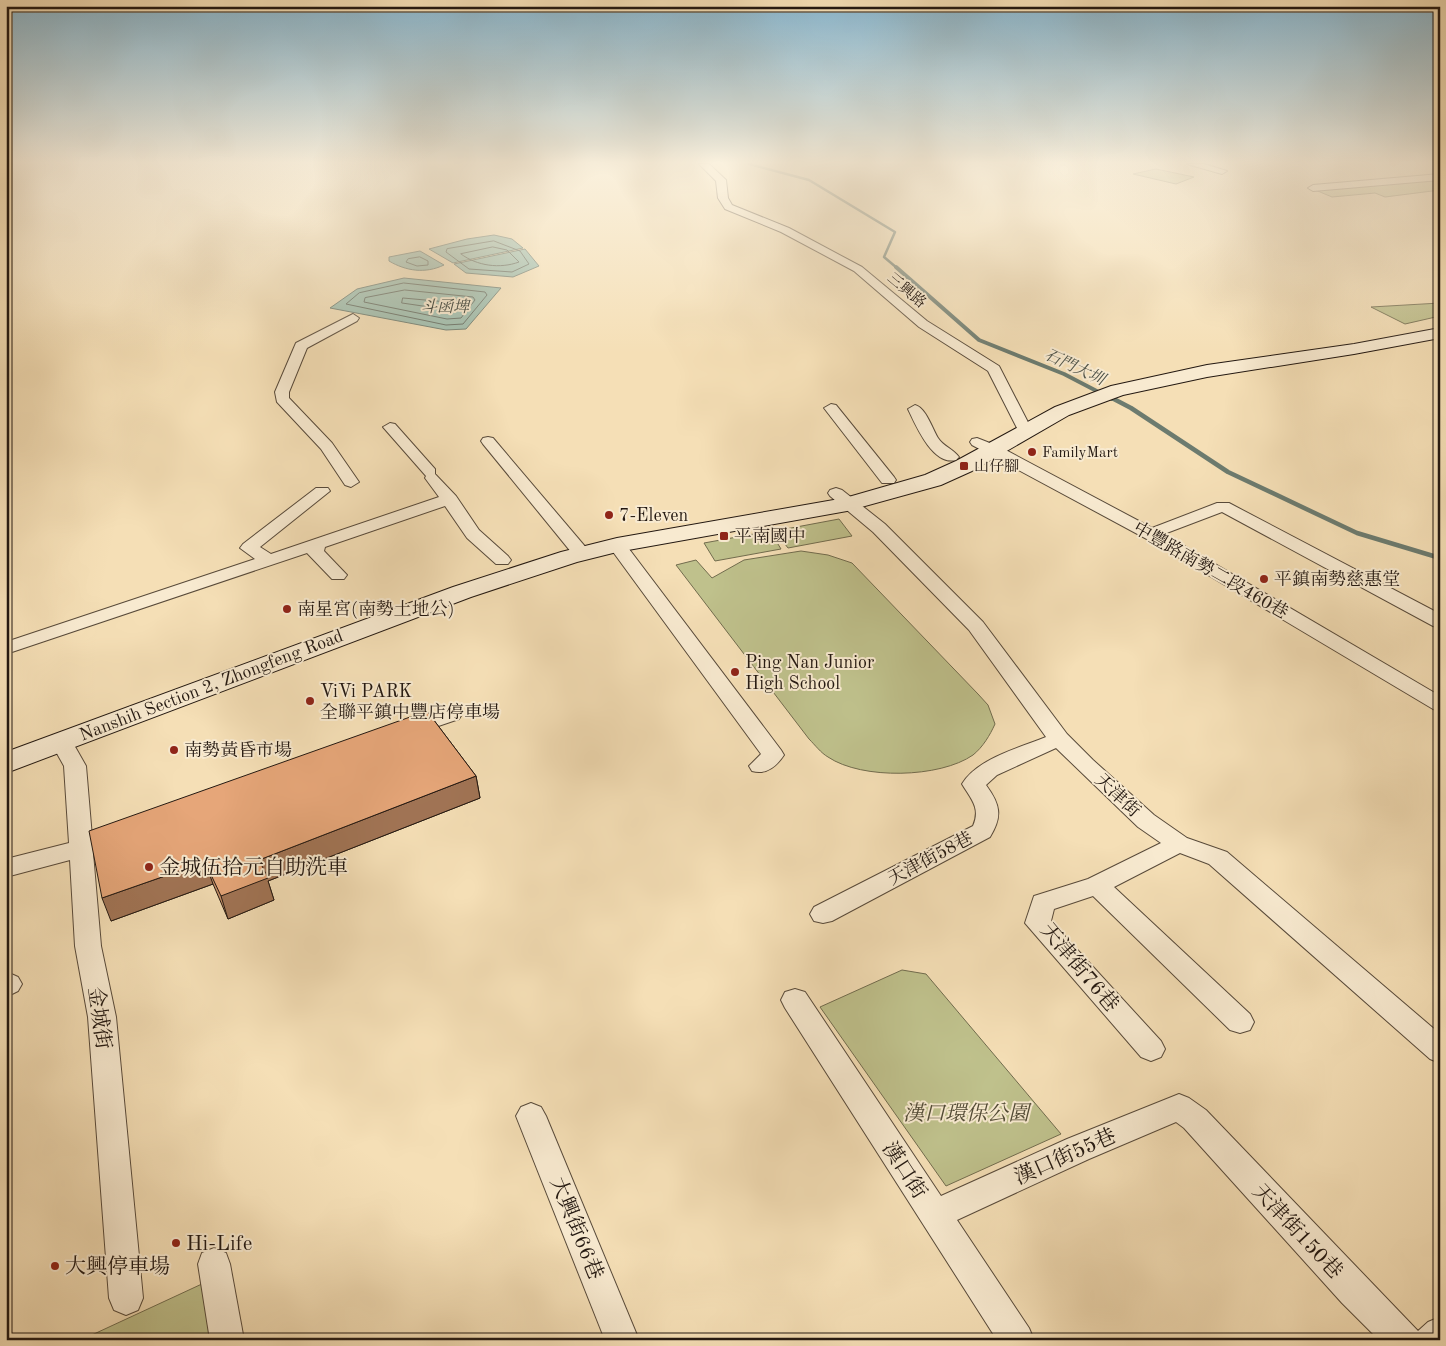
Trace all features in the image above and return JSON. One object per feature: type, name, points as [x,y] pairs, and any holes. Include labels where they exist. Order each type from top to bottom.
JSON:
[{"type":"main road","name":"Nanshih Section 2, Zhongfeng Road","points":[[6,746],[356,613],[502,560],[577,547],[618,545],[934,480],[986,446],[1023,425],[1062,411],[1099,389],[1172,366],[1338,340],[1440,321]]},
{"type":"main road","name":"Nanshih Section 2, Zhongfeng Road","points":[[1099,389],[1354,349],[1440,333]]},
{"type":"main road","name":"Nanshih Section 2, Zhongfeng Road","points":[[6,763],[577,547],[656,524],[842,499],[888,480],[986,446]]},
{"type":"street","name":"三興路","points":[[778,227],[835,255],[858,269],[923,324],[994,369],[1023,425]]},
{"type":"street","points":[[351,482],[327,446],[282,399],[282,392],[301,346],[353,318]]},
{"type":"street","points":[[831,408],[888,480]]},
{"type":"street","points":[[915,408],[933,443],[951,458]]},
{"type":"street","points":[[390,427],[450,499],[474,534],[502,560]]},
{"type":"street","points":[[488,441],[577,547]]},
{"type":"street","name":"中豐路南勢二段460巷","points":[[986,446],[1150,534],[1438,702]]},
{"type":"street","points":[[269,560],[249,548],[322,491]]},
{"type":"street","points":[[6,648],[450,499]]},
{"type":"street","name":"天津街","points":[[842,499],[879,528],[976,626],[1059,739],[1146,821],[1179,844],[1218,858],[1440,1051]]},
{"type":"street","points":[[1150,534],[1223,506],[1440,622]]},
{"type":"street","points":[[318,544],[315,552],[338,575]]},
{"type":"street","points":[[618,545],[773,755],[760,766]]},
{"type":"street","points":[[387,737],[452,714]]},
{"type":"street","name":"天津街58巷","points":[[823,914],[982,831],[990,818],[988,805],[973,784],[989,770],[1059,739]]},
{"type":"street","name":"金城街","points":[[61,741],[75,766],[88,946],[102,1017],[126,1298]]},
{"type":"street","points":[[6,868],[81,849],[109,839]]},
{"type":"street","name":"天津街76巷","points":[[1151,1049],[1038,923],[1043,903],[1097,885],[1179,844]]},
{"type":"street","points":[[1097,885],[1240,1022]]},
{"type":"street","name":"漢口街","points":[[795,1000],[1017,1340]]},
{"type":"street","name":"漢口街55巷","points":[[934,1215],[1078,1149],[1179,1108],[1195,1119]]},
{"type":"street","name":"大興街66巷","points":[[531,1116],[622,1340]]},
{"type":"street","name":"天津街150巷","points":[[1195,1119],[1354,1291],[1404,1340]]},
{"type":"street","points":[[214,1264],[227,1340]]},
{"type":"street","points":[[1431,1340],[1440,1334]]},
{"type":"green space","points":[[1440,303],[1440,316],[1405,324],[1371,307]]},
{"type":"green space","points":[[839,519],[852,536],[788,548],[775,531]]},
{"type":"green space","points":[[770,531],[781,549],[715,561],[704,543]]},
{"type":"green space","points":[[801,551],[828,555],[852,563],[988,705],[995,724],[986,741],[973,755],[959,763],[941,768],[922,772],[901,773],[880,773],[860,770],[828,757],[809,739],[676,565],[696,560],[712,578],[744,560]]},
{"type":"green space","name":"漢口環保公園","points":[[902,970],[926,974],[1061,1134],[946,1186],[820,1007]]},
{"type":"green space","points":[[204,1283],[213,1340],[81,1340]]},
{"type":"water","name":"斗函埤","points":[[494,235],[512,239],[523,248],[453,263],[429,249],[467,239]]},
{"type":"water","points":[[525,249],[539,266],[513,277],[466,273],[454,264]]},
{"type":"water","name":"斗函埤","points":[[420,251],[444,265],[430,270],[416,270],[402,267],[389,261],[389,257]]},
{"type":"water","name":"斗函埤","points":[[404,278],[501,288],[466,329],[446,330],[330,308],[357,289]]},
{"type":"building","points":[[427,711],[476,776],[259,860],[268,878],[221,896],[205,862],[102,898],[89,831]]},
{"type":"waterway","name":"石門大圳","points":[[886,227],[895,232],[884,257],[897,268]]},
{"type":"waterway","name":"石門大圳","points":[[896,267],[979,340],[1064,374],[1112,399]]},
{"type":"waterway","name":"石門大圳","points":[[1110,397],[1131,408],[1228,472],[1357,533],[1440,558]]},
{"type":"place","name":"FamilyMart","points":[[1032,452]]},
{"type":"place","name":"山仔腳","points":[[964,466]]},
{"type":"place","name":"7-Eleven","points":[[609,515]]},
{"type":"place","name":"平南國中","points":[[724,536]]},
{"type":"place","name":"平鎮南勢慈惠堂","points":[[1264,579]]},
{"type":"place","name":"南星宮(南勢土地公)","points":[[287,609]]},
{"type":"place","name":"Ping Nan Junior High School","points":[[735,672]]},
{"type":"place","name":"ViVi PARK 全聯平鎮中豐店停車場","points":[[310,701]]},
{"type":"place","name":"南勢黃昏市場","points":[[174,750]]},
{"type":"place","name":"金城伍拾元自助洗車","points":[[149,867]]},
{"type":"place","name":"Hi-Life","points":[[176,1243]]},
{"type":"place","name":"大興停車場","points":[[55,1266]]}]
